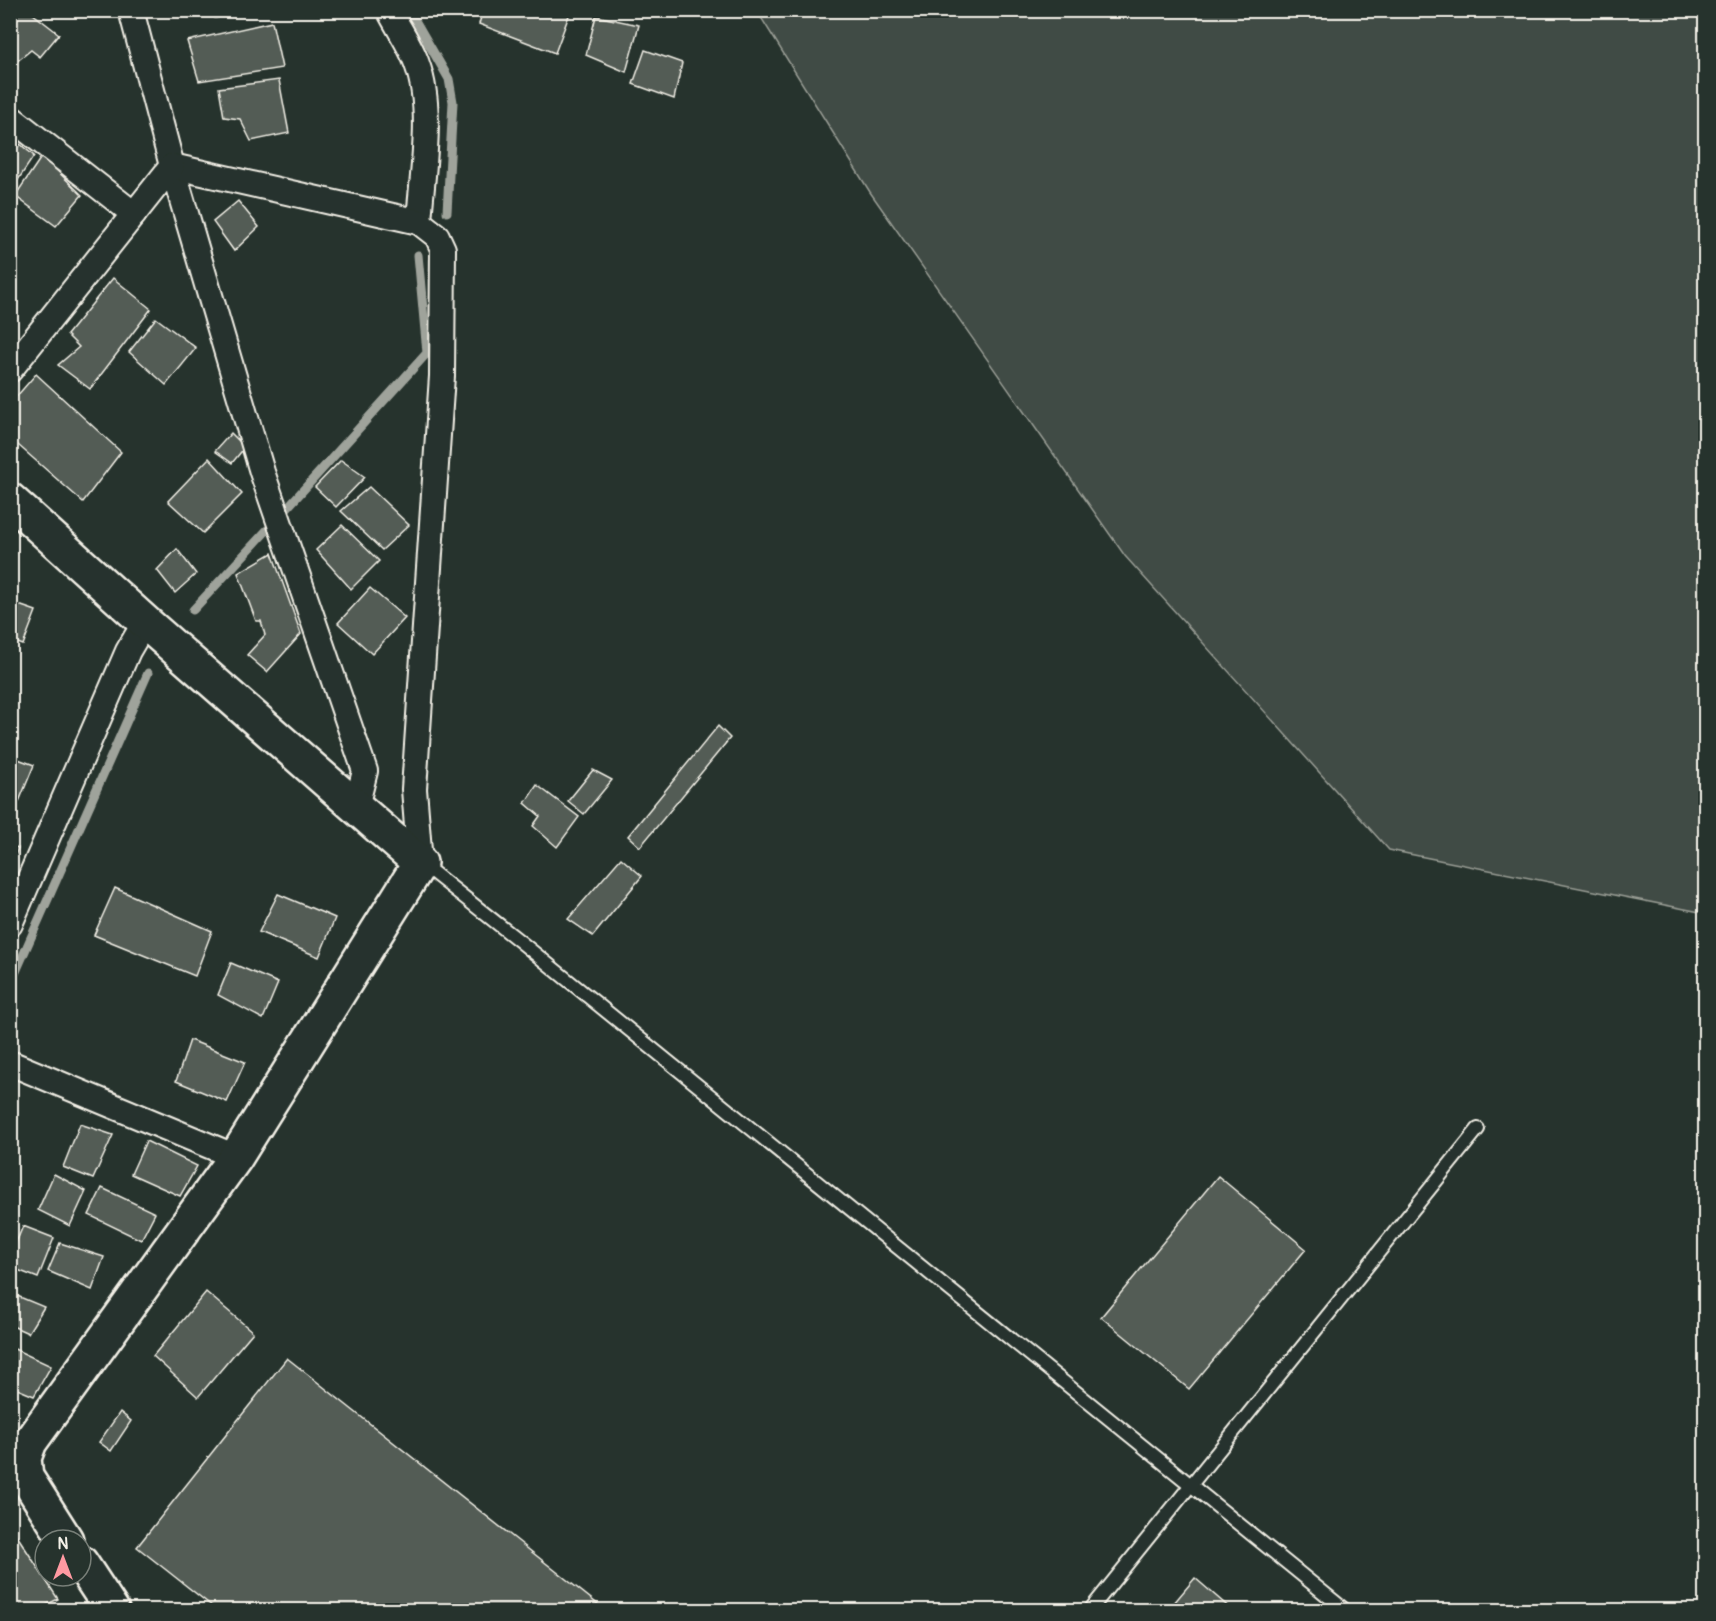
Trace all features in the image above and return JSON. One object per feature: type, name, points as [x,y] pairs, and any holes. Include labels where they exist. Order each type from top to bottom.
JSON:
[{"type":"street","points":[[131,10],[172,166],[262,472],[365,771],[356,807]]},
{"type":"street","points":[[388,10],[417,62],[423,85],[425,123],[419,222]]},
{"type":"street","points":[[10,117],[134,214]]},
{"type":"street","points":[[10,370],[172,166]]},
{"type":"street","points":[[58,1528],[26,1477],[17,1467],[30,1442],[236,1157],[420,863],[414,789],[442,376],[443,249],[437,236],[419,222],[172,166]]},
{"type":"street","points":[[10,500],[420,863]]},
{"type":"street","points":[[10,924],[128,651],[145,621]]},
{"type":"street","points":[[10,1063],[236,1157]]},
{"type":"street","points":[[93,1582],[111,1611]]},
{"type":"lane","points":[[420,863],[1345,1611]]},
{"type":"lane","points":[[1090,1611],[1478,1129]]},
{"type":"shaded area","points":[[757,11],[1705,11],[1705,913],[1389,850],[1125,556],[870,192]]},
{"type":"building","points":[[10,10],[28,10],[59,34],[40,57],[31,50],[10,67]]},
{"type":"building","points":[[213,10],[250,10],[215,18]]},
{"type":"building","points":[[483,10],[571,10],[555,53],[479,24]]},
{"type":"building","points":[[596,16],[639,25],[626,72],[586,55]]},
{"type":"building","points":[[272,22],[282,68],[199,81],[187,41]]},
{"type":"building","points":[[645,50],[682,63],[674,99],[633,84]]},
{"type":"building","points":[[279,80],[289,133],[251,141],[240,119],[224,117],[219,88]]},
{"type":"building","points":[[20,144],[34,156],[12,189],[10,158]]},
{"type":"building","points":[[42,156],[82,195],[56,226],[15,196]]},
{"type":"building","points":[[238,201],[259,227],[234,251],[213,222]]},
{"type":"building","points":[[113,278],[151,309],[90,389],[58,365],[79,347],[67,335]]},
{"type":"building","points":[[156,318],[196,348],[166,385],[129,352]]},
{"type":"building","points":[[36,374],[121,452],[83,502],[10,438],[10,404]]},
{"type":"building","points":[[231,433],[245,447],[232,463],[215,451]]},
{"type":"building","points":[[209,458],[242,494],[203,533],[168,501]]},
{"type":"building","points":[[341,460],[365,477],[336,507],[315,487]]},
{"type":"building","points":[[369,487],[409,525],[382,550],[341,511]]},
{"type":"building","points":[[342,525],[379,561],[351,589],[316,550]]},
{"type":"building","points":[[177,549],[196,574],[175,593],[157,570]]},
{"type":"building","points":[[272,553],[301,634],[267,672],[247,655],[265,635],[261,621],[256,621],[238,573]]},
{"type":"building","points":[[370,588],[405,618],[372,654],[338,623]]},
{"type":"building","points":[[10,602],[36,611],[23,645],[10,640]]},
{"type":"building","points":[[718,726],[730,738],[640,847],[628,836]]},
{"type":"building","points":[[10,756],[34,765],[18,804],[10,801]]},
{"type":"building","points":[[593,770],[612,780],[584,814],[568,801]]},
{"type":"building","points":[[537,785],[579,817],[557,847],[533,826],[540,816],[525,803]]},
{"type":"building","points":[[10,845],[18,848],[10,869]]},
{"type":"building","points":[[621,858],[642,876],[593,936],[568,919]]},
{"type":"building","points":[[115,888],[212,931],[195,976],[94,935]]},
{"type":"building","points":[[278,894],[335,918],[319,957],[259,932]]},
{"type":"building","points":[[231,963],[278,983],[263,1019],[218,995]]},
{"type":"building","points":[[190,1040],[245,1062],[227,1102],[176,1081]]},
{"type":"building","points":[[80,1124],[113,1135],[93,1179],[63,1167]]},
{"type":"building","points":[[146,1141],[197,1166],[180,1196],[131,1174]]},
{"type":"building","points":[[54,1174],[86,1191],[70,1226],[38,1210]]},
{"type":"building","points":[[1218,1176],[1306,1249],[1189,1389],[1101,1317]]},
{"type":"building","points":[[102,1188],[155,1213],[141,1240],[89,1215]]},
{"type":"building","points":[[23,1226],[54,1238],[38,1278],[10,1267],[10,1257]]},
{"type":"building","points":[[60,1243],[104,1257],[92,1290],[48,1271]]},
{"type":"building","points":[[206,1292],[253,1332],[198,1397],[153,1356]]},
{"type":"building","points":[[10,1293],[44,1307],[28,1333],[10,1325]]},
{"type":"building","points":[[10,1347],[51,1366],[34,1396],[10,1386]]},
{"type":"building","points":[[287,1358],[605,1610],[217,1610],[137,1547]]},
{"type":"building","points":[[120,1412],[131,1421],[111,1451],[99,1442]]},
{"type":"building","points":[[14,1531],[33,1560],[33,1588],[51,1588],[58,1599],[36,1610],[21,1610],[10,1594],[10,1533]]},
{"type":"building","points":[[1195,1578],[1232,1610],[1168,1610]]},
{"type":"waterway","points":[[409,10],[449,79],[453,102],[447,212]]},
{"type":"waterway","points":[[286,509],[427,353],[418,255]]},
{"type":"waterway","points":[[193,610],[267,530]]},
{"type":"waterway","points":[[10,985],[148,673]]}]
